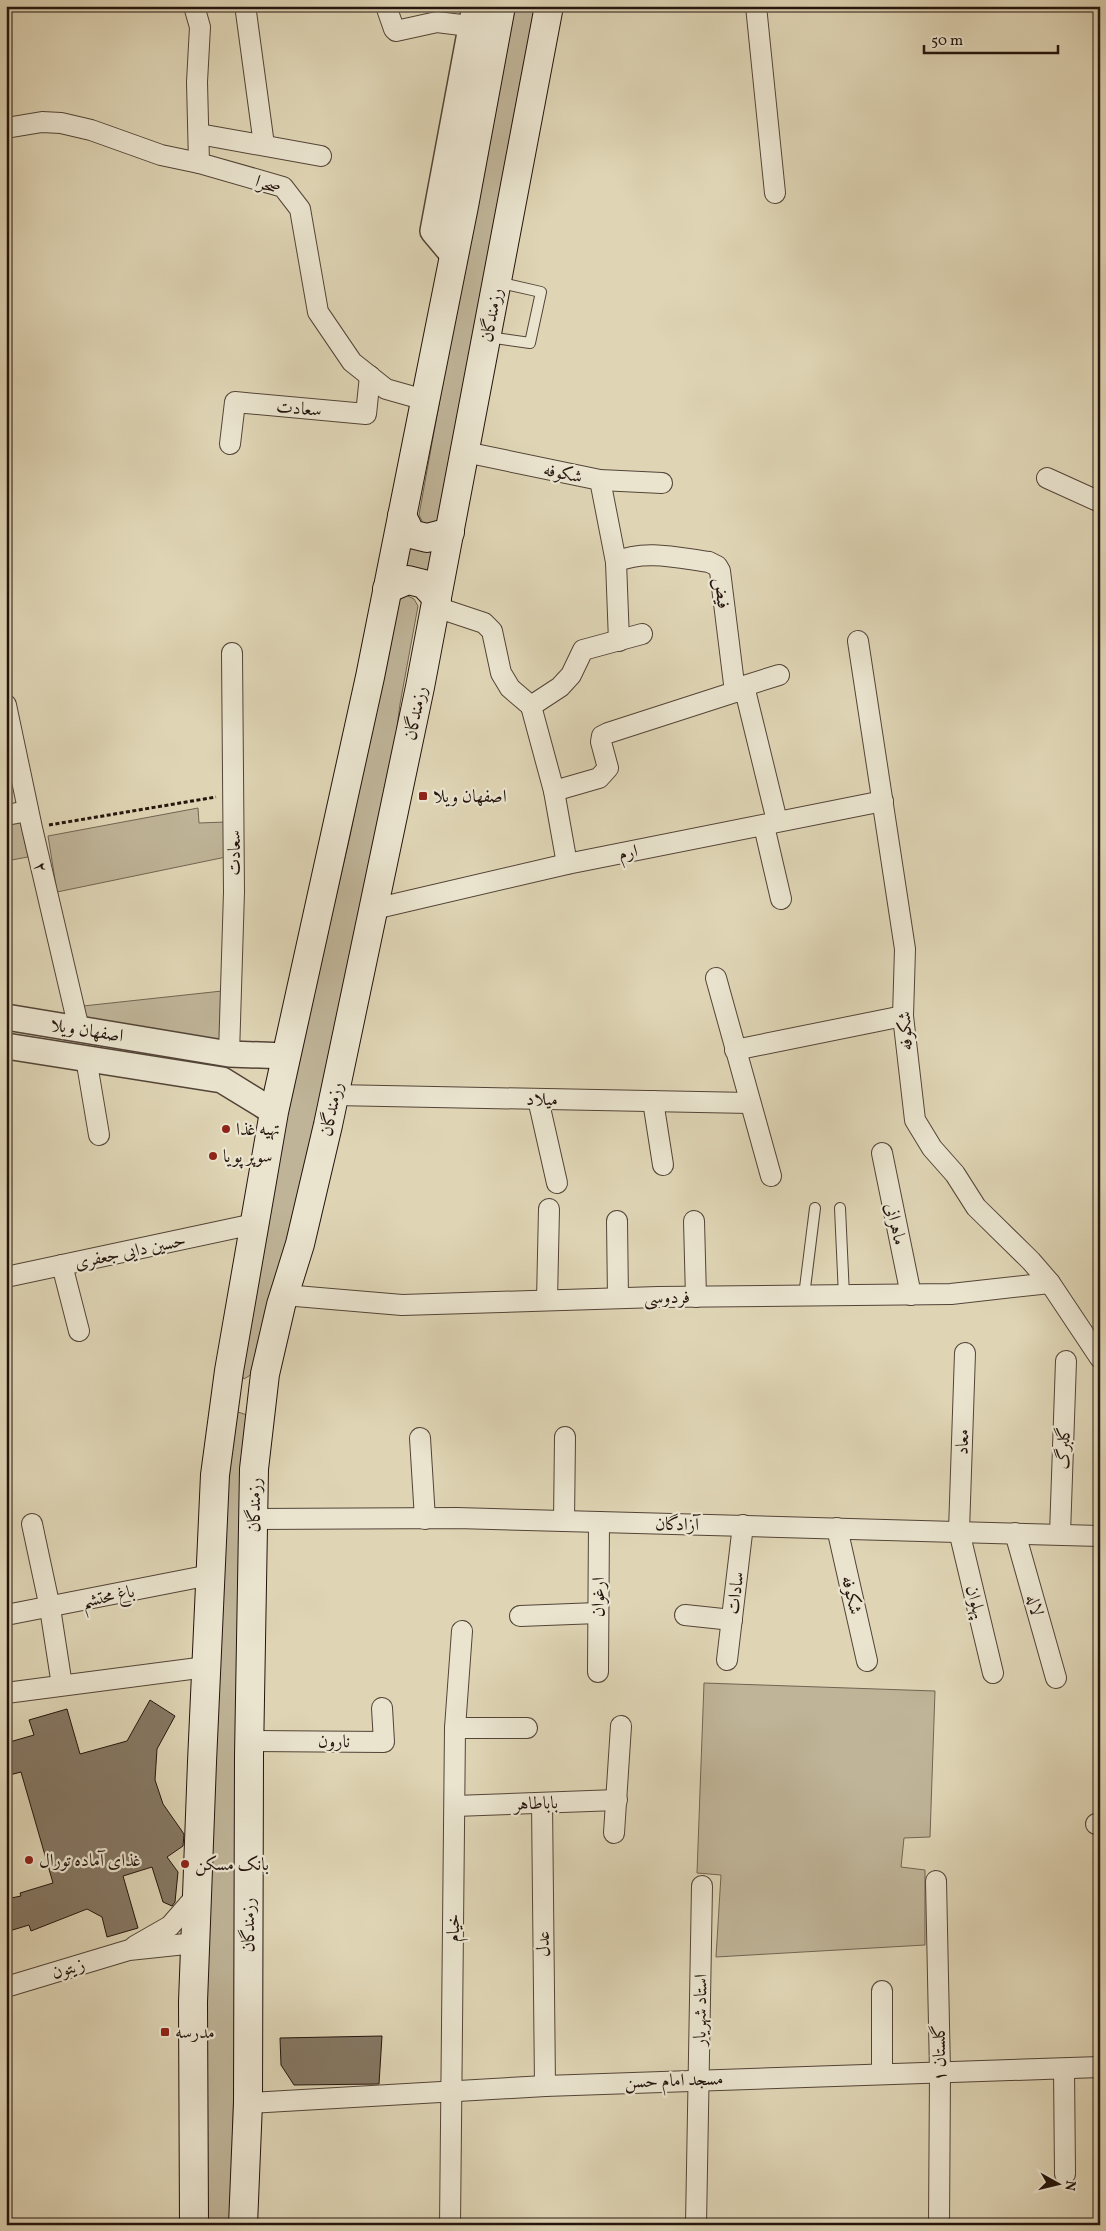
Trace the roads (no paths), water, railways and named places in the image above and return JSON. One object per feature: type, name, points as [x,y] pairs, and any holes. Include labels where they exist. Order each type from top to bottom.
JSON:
[{"type":"main road","name":"رزمندگان","points":[[243,2225],[248,2104],[254,1470],[265,1374],[284,1295],[300,1244],[374,909],[437,603],[549,6]]},
{"type":"main road","points":[[194,2225],[193,2002],[215,1475],[229,1371],[274,1112],[387,590],[454,256],[486,17]]},
{"type":"main road","points":[[402,516],[411,534],[427,538],[450,532]]},
{"type":"main road","points":[[387,590],[408,580],[424,584],[437,603]]},
{"type":"street","points":[[194,6],[200,27],[197,82],[200,134],[199,163]]},
{"type":"street","points":[[386,6],[396,31],[437,22],[486,17]]},
{"type":"street","points":[[756,6],[775,193]]},
{"type":"street","points":[[246,12],[264,145]]},
{"type":"street","name":"صحرا","points":[[6,128],[42,122],[61,122],[92,130],[161,154],[283,187],[300,209],[318,312],[352,362],[386,389],[425,400]]},
{"type":"street","points":[[200,134],[321,156]]},
{"type":"street","name":"سعادت","points":[[230,444],[235,402],[366,414],[370,376]]},
{"type":"street","name":"شکوفه","points":[[465,452],[600,480],[662,483]]},
{"type":"street","points":[[1047,478],[1100,502]]},
{"type":"street","points":[[600,480],[616,562],[619,641]]},
{"type":"street","name":"فیض","points":[[616,562],[629,556],[650,555],[709,562],[717,566],[720,571],[740,689]]},
{"type":"street","points":[[437,603],[484,623],[492,631],[501,673],[510,688],[531,706],[554,790],[567,864]]},
{"type":"street","points":[[531,706],[560,686],[571,675],[583,650],[642,634]]},
{"type":"street","name":"شکوفه","points":[[858,642],[905,949],[903,1016],[915,1120],[932,1148],[955,1174],[976,1207],[1031,1261],[1050,1283],[1100,1358]]},
{"type":"street","name":"سعادت","points":[[229,1054],[234,892],[232,653]]},
{"type":"street","points":[[554,790],[599,778],[605,773],[608,768],[601,742],[602,736],[779,675]]},
{"type":"street","points":[[740,689],[770,823],[781,899]]},
{"type":"street","name":"۲","points":[[6,705],[30,819],[79,1029]]},
{"type":"street","name":"ارم","points":[[374,909],[567,864],[883,801]]},
{"type":"street","points":[[6,815],[30,819]]},
{"type":"street","points":[[716,978],[771,1176]]},
{"type":"street","points":[[735,1050],[903,1016]]},
{"type":"street","name":"اصفهان ویلا","points":[[6,1017],[229,1054],[287,1056]]},
{"type":"street","name":"اصفهان ویلا","points":[[6,1046],[222,1080],[274,1112]]},
{"type":"street","points":[[86,1058],[98,1135]]},
{"type":"street","name":"میلاد","points":[[334,1095],[750,1103]]},
{"type":"street","points":[[538,1099],[557,1183]]},
{"type":"street","points":[[653,1101],[662,1165]]},
{"type":"street","name":"ماهرانی","points":[[882,1153],[911,1295]]},
{"type":"street","points":[[547,1300],[549,1209]]},
{"type":"street","points":[[617,1221],[618,1298]]},
{"type":"street","points":[[694,1221],[696,1297]]},
{"type":"street","name":"حسین دایی جعفری","points":[[6,1277],[254,1224]]},
{"type":"street","points":[[62,1265],[79,1331]]},
{"type":"street","name":"فردوسی","points":[[284,1295],[402,1305],[618,1298],[951,1294],[1050,1283]]},
{"type":"street","name":"معاد","points":[[959,1531],[965,1353]]},
{"type":"street","name":"گلبرگ","points":[[1060,1534],[1066,1361]]},
{"type":"street","points":[[564,1521],[565,1437]]},
{"type":"street","points":[[420,1438],[425,1518]]},
{"type":"street","name":"آزادگان","points":[[254,1519],[425,1518],[1100,1536]]},
{"type":"street","name":"ارغوان","points":[[598,1672],[599,1522]]},
{"type":"street","points":[[32,1524],[50,1608],[61,1679]]},
{"type":"street","name":"سادات","points":[[727,1660],[743,1525]]},
{"type":"street","name":"شکوفه","points":[[837,1528],[867,1662]]},
{"type":"street","name":"پهلوان","points":[[959,1531],[994,1673]]},
{"type":"street","name":"لاله","points":[[1015,1533],[1056,1678]]},
{"type":"street","name":"باغ محتشم","points":[[6,1615],[210,1576]]},
{"type":"street","points":[[520,1616],[598,1613]]},
{"type":"street","points":[[685,1615],[732,1620]]},
{"type":"street","name":"خیام","points":[[450,2225],[455,1728],[462,1631]]},
{"type":"street","points":[[6,1693],[206,1667]]},
{"type":"street","name":"نارون","points":[[250,1740],[384,1742],[382,1708]]},
{"type":"street","points":[[614,1833],[621,1726]]},
{"type":"street","points":[[455,1728],[527,1728]]},
{"type":"street","name":"باباطاهر","points":[[455,1806],[617,1800]]},
{"type":"street","name":"عدل","points":[[542,1803],[545,2086]]},
{"type":"street","name":"گلستان ۱","points":[[936,1881],[940,2072],[939,2225]]},
{"type":"street","name":"استاد شهریار","points":[[696,2225],[702,1886]]},
{"type":"street","points":[[129,1950],[170,1926],[197,1895]]},
{"type":"street","points":[[129,1950],[195,1943]]},
{"type":"street","name":"زیتون","points":[[6,1987],[129,1950]]},
{"type":"street","points":[[882,1991],[882,2074]]},
{"type":"street","name":"مسجد امام حسن","points":[[248,2104],[452,2090],[699,2079],[1100,2067]]},
{"type":"street","points":[[1064,2069],[1065,2174]]},
{"type":"lane","points":[[486,337],[530,343],[541,292],[497,282]]},
{"type":"lane","points":[[804,1296],[815,1208]]},
{"type":"lane","points":[[840,1208],[844,1296]]},
{"type":"place","name":"اصفهان ویلا","points":[[423,796]]},
{"type":"place","name":"تهیه غذا","points":[[226,1129]]},
{"type":"place","name":"سوپر پویا","points":[[213,1156]]},
{"type":"place","name":"غذای آماده تورال","points":[[29,1860]]},
{"type":"place","name":"بانک مسکن","points":[[185,1864]]},
{"type":"place","name":"مدرسه","points":[[165,2032]]}]
